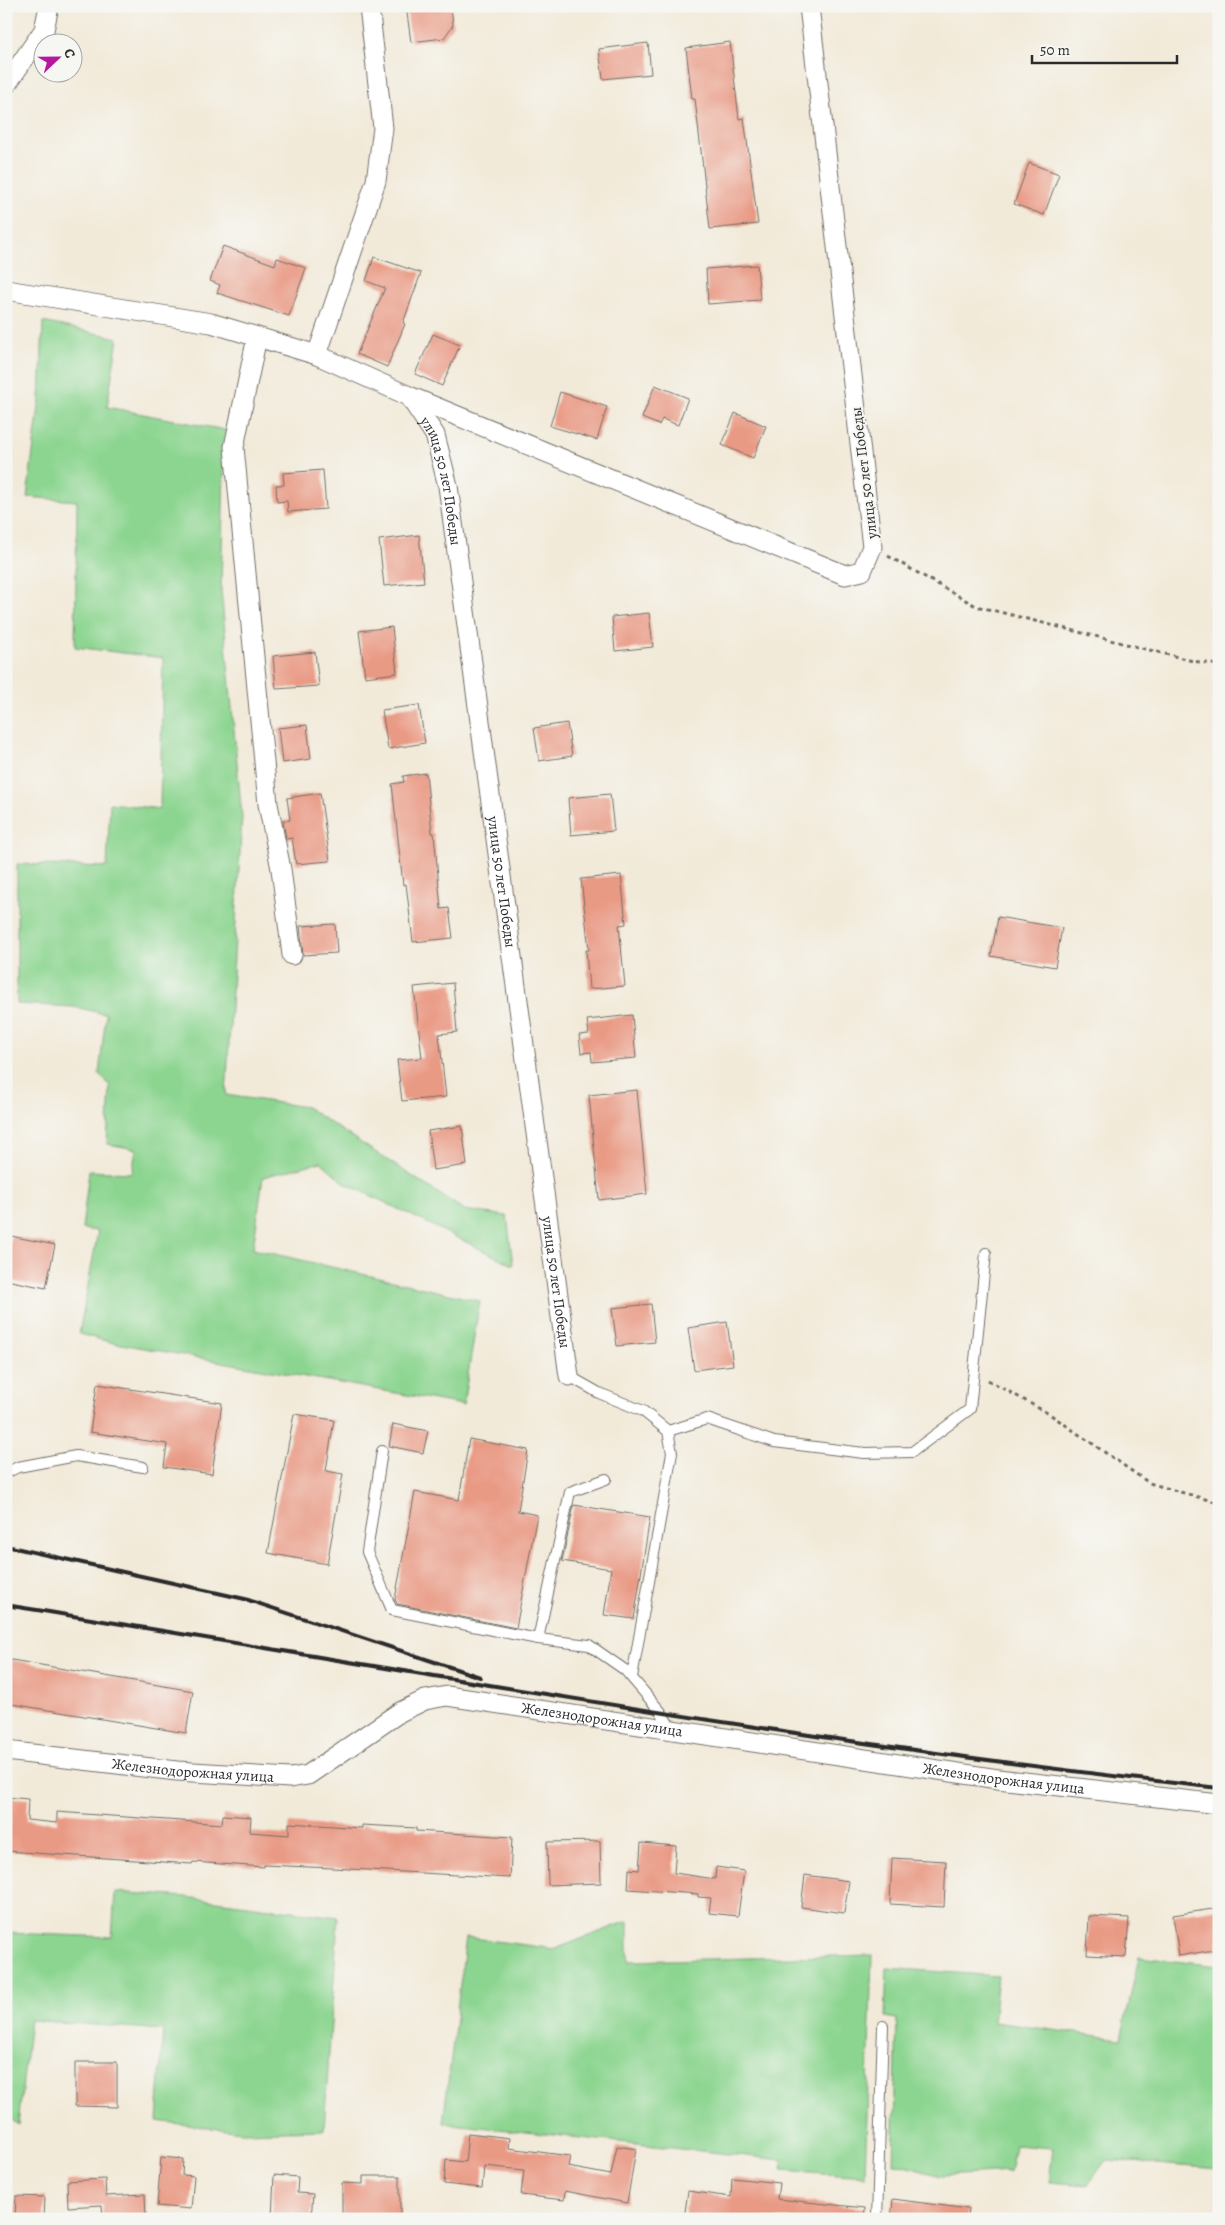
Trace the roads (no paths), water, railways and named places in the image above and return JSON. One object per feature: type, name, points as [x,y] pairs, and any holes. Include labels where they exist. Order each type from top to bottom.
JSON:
[{"type":"street","points":[[6,85],[44,30],[49,6]]},
{"type":"street","points":[[317,355],[376,181],[384,128],[369,6]]},
{"type":"street","name":"улица 50 лет Победы","points":[[6,290],[211,323],[317,355],[409,396],[845,576],[862,570],[872,546],[809,6]]},
{"type":"street","points":[[257,337],[234,447],[268,804],[281,869],[292,955]]},
{"type":"street","name":"улица 50 лет Победы","points":[[409,396],[435,435],[448,486],[570,1376]]},
{"type":"street","name":"Железнодорожная улица","points":[[6,1751],[177,1771],[290,1778],[308,1775],[400,1712],[425,1700],[447,1696],[998,1779],[1219,1804]]},
{"type":"lane","points":[[668,1431],[707,1419],[774,1442],[864,1453],[912,1452],[970,1409],[986,1253]]},
{"type":"lane","points":[[570,1376],[600,1393],[643,1411],[668,1431],[672,1453],[632,1677]]},
{"type":"lane","points":[[382,1451],[368,1552],[392,1610],[538,1639],[589,1645],[626,1670],[661,1712],[672,1730]]},
{"type":"lane","points":[[6,1473],[18,1467],[76,1456],[143,1467]]},
{"type":"lane","points":[[538,1639],[570,1492],[606,1479]]},
{"type":"lane","points":[[877,2219],[883,2026]]},
{"type":"railway","points":[[6,1546],[245,1599],[480,1677]]},
{"type":"railway","points":[[6,1605],[611,1705],[763,1728],[915,1750],[1219,1788]]}]
